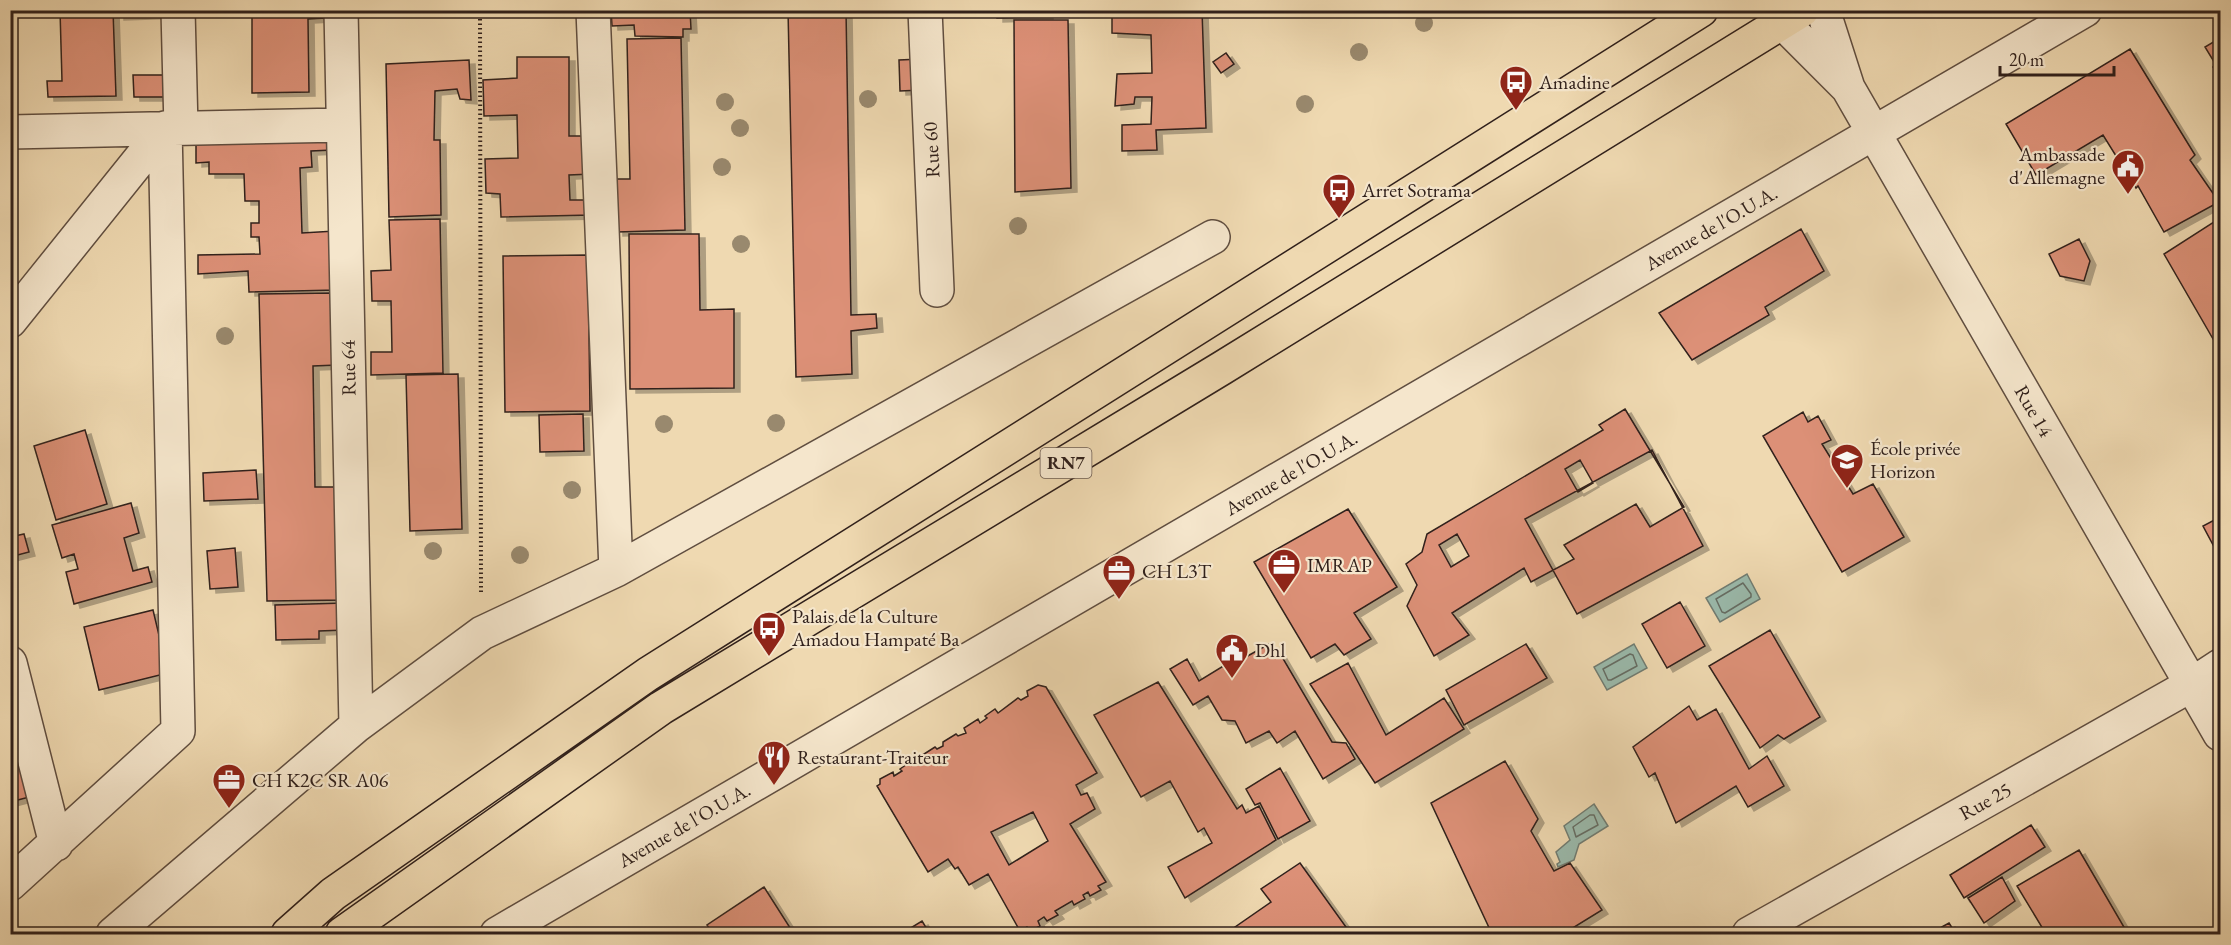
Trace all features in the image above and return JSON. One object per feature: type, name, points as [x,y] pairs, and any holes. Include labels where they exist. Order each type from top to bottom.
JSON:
[{"type":"main road","name":"RN7","points":[[288,934],[333,894],[648,674],[1701,10]]},
{"type":"main road","name":"RN7","points":[[342,934],[661,708],[1222,368],[1792,16]]},
{"type":"street","points":[[10,884],[178,731],[173,128],[178,10]]},
{"type":"street","points":[[593,10],[616,570]]},
{"type":"street","name":"Rue 60","points":[[925,10],[937,290]]},
{"type":"street","points":[[1823,10],[1848,88]]},
{"type":"street","name":"Avenue de l'O.U.A.","points":[[497,934],[2085,10]]},
{"type":"street","name":"Rue 64","points":[[349,12],[343,125],[356,726]]},
{"type":"street","points":[[1792,16],[1848,88]]},
{"type":"street","name":"Rue 14","points":[[1848,88],[2220,734]]},
{"type":"street","points":[[10,132],[343,125]]},
{"type":"street","points":[[10,321],[173,128]]},
{"type":"street","points":[[113,934],[356,726],[482,633],[616,570],[1214,237]]},
{"type":"street","points":[[10,663],[56,843]]},
{"type":"street","name":"Rue 25","points":[[1749,934],[2191,685],[2220,666]]},
{"type":"path","points":[[480,10],[482,633]]},
{"type":"water","points":[[1747,574],[1760,599],[1720,622],[1706,598]]},
{"type":"water","points":[[1634,644],[1647,668],[1607,690],[1594,667]]},
{"type":"water","points":[[1594,804],[1608,826],[1579,844],[1574,860],[1558,867],[1557,864],[1560,862],[1556,852],[1570,840],[1564,826]]},
{"type":"building","points":[[60,10],[113,10],[116,96],[48,97],[47,81],[62,81]]},
{"type":"building","points":[[118,10],[175,10],[175,14],[118,16]]},
{"type":"building","points":[[252,10],[325,10],[325,18],[308,19],[309,92],[252,93]]},
{"type":"building","points":[[611,10],[690,10],[691,29],[683,29],[683,37],[635,36],[634,25],[612,26]]},
{"type":"building","points":[[788,10],[846,10],[851,315],[876,314],[877,328],[851,331],[852,374],[796,377]]},
{"type":"building","points":[[997,10],[1047,10],[1047,16],[997,18]]},
{"type":"building","points":[[1112,10],[1202,10],[1206,128],[1156,130],[1157,150],[1122,151],[1122,125],[1151,124],[1152,97],[1135,97],[1134,104],[1115,106],[1117,74],[1152,73],[1151,35],[1112,33]]},
{"type":"building","points":[[1014,20],[1068,20],[1071,188],[1015,192]]},
{"type":"building","points":[[681,38],[685,230],[617,232],[616,179],[630,179],[627,39]]},
{"type":"building","points":[[2220,38],[2220,80],[2213,67],[2216,65],[2205,47]]},
{"type":"building","points":[[2130,49],[2195,155],[2190,160],[2219,202],[2164,232],[2138,186],[2136,188],[2103,135],[2036,175],[2006,124]]},
{"type":"building","points":[[1226,53],[1234,64],[1221,73],[1213,62]]},
{"type":"building","points":[[517,57],[569,57],[569,136],[590,136],[592,174],[569,175],[570,200],[592,200],[592,215],[501,217],[500,194],[486,193],[485,159],[518,158],[517,115],[484,116],[483,80],[517,78]]},
{"type":"building","points":[[921,59],[922,90],[900,91],[899,60]]},
{"type":"building","points":[[469,60],[471,100],[460,99],[457,89],[435,91],[434,140],[440,140],[441,215],[389,217],[386,64]]},
{"type":"building","points":[[133,75],[174,75],[173,97],[134,97]]},
{"type":"building","points":[[332,132],[333,150],[311,151],[312,167],[300,168],[302,233],[335,231],[337,290],[249,292],[248,271],[198,274],[198,255],[260,254],[259,237],[251,237],[251,223],[259,223],[259,201],[245,201],[244,174],[209,174],[209,162],[196,163],[196,133]]},
{"type":"building","points":[[2220,218],[2220,351],[2164,254]]},
{"type":"building","points":[[440,219],[443,373],[371,375],[371,352],[392,352],[391,301],[372,301],[371,271],[391,270],[389,220]]},
{"type":"building","points":[[1801,229],[1824,271],[1765,307],[1769,315],[1692,360],[1659,313]]},
{"type":"building","points":[[629,234],[699,234],[700,310],[734,309],[734,388],[630,389]]},
{"type":"building","points":[[2079,239],[2090,261],[2084,281],[2060,276],[2049,254]]},
{"type":"building","points":[[588,255],[590,411],[505,412],[503,256]]},
{"type":"building","points":[[335,293],[338,365],[313,366],[315,487],[341,487],[348,600],[267,601],[259,294]]},
{"type":"building","points":[[458,374],[462,529],[410,531],[406,375]]},
{"type":"building","points":[[1625,409],[1684,507],[1650,527],[1636,504],[1564,545],[1574,559],[1531,582],[1524,568],[1452,613],[1469,635],[1434,656],[1407,606],[1417,585],[1406,564],[1422,552],[1427,534],[1603,430],[1599,425]],"holes":[[[1580,460],[1593,483],[1578,492],[1565,469]],[[1457,534],[1469,556],[1451,567],[1439,545]]]},
{"type":"building","points":[[1803,412],[1808,422],[1818,416],[1831,440],[1822,444],[1853,494],[1873,484],[1904,537],[1842,572],[1763,436]]},
{"type":"building","points":[[583,414],[584,451],[540,452],[539,415]]},
{"type":"building","points":[[85,430],[107,504],[56,520],[34,446]]},
{"type":"building","points":[[1652,450],[1703,546],[1577,614],[1525,519]]},
{"type":"building","points":[[256,470],[258,499],[204,501],[203,473]]},
{"type":"building","points":[[131,503],[139,533],[124,538],[133,571],[148,567],[152,582],[74,604],[66,572],[78,569],[74,554],[62,558],[52,525]]},
{"type":"building","points":[[1348,509],[1397,587],[1354,613],[1371,639],[1344,655],[1335,644],[1311,658],[1254,562]]},
{"type":"building","points":[[2220,517],[2220,558],[2203,526]]},
{"type":"building","points":[[24,534],[29,552],[10,557],[10,537]]},
{"type":"building","points":[[235,548],[238,587],[210,589],[207,551]]},
{"type":"building","points":[[1680,602],[1705,646],[1667,668],[1642,624]]},
{"type":"building","points":[[345,603],[346,630],[319,631],[319,639],[276,640],[275,605]]},
{"type":"building","points":[[153,610],[168,673],[99,690],[84,627]]},
{"type":"building","points":[[1770,630],[1820,717],[1784,739],[1778,735],[1760,748],[1709,666]]},
{"type":"building","points":[[1269,644],[1274,652],[1278,650],[1332,742],[1346,743],[1355,759],[1323,779],[1295,731],[1277,743],[1269,731],[1246,743],[1235,721],[1222,720],[1208,696],[1193,705],[1170,669],[1187,659],[1199,681],[1243,654],[1244,658]]},
{"type":"building","points":[[1526,644],[1547,678],[1464,725],[1446,690]]},
{"type":"building","points":[[1348,663],[1386,735],[1444,698],[1464,729],[1375,783],[1310,684]]},
{"type":"building","points":[[1158,682],[1237,809],[1242,805],[1246,813],[1259,806],[1276,840],[1185,898],[1168,867],[1212,843],[1204,828],[1198,832],[1170,781],[1141,797],[1094,715]]},
{"type":"building","points":[[1038,685],[1046,687],[1097,773],[1076,785],[1081,795],[1087,793],[1095,809],[1070,824],[1106,882],[1098,886],[1101,890],[1090,896],[1088,892],[1083,895],[1085,899],[1074,905],[1072,901],[1055,911],[1058,915],[1047,921],[1044,917],[1038,921],[1040,926],[1030,931],[1027,927],[1020,931],[988,874],[969,885],[958,867],[955,869],[948,859],[928,872],[877,786],[880,784],[880,779],[893,772],[894,776],[913,760],[915,763],[935,747],[937,749],[943,746],[943,742],[956,734],[958,736],[966,733],[964,728],[978,719],[980,723],[995,709],[998,713],[1018,698],[1021,700],[1028,696],[1027,691]],"holes":[[[1033,812],[1048,841],[1009,865],[991,832]]]},
{"type":"building","points":[[1689,706],[1697,720],[1716,709],[1749,769],[1767,756],[1784,786],[1748,807],[1736,786],[1676,823],[1655,773],[1649,777],[1633,747]]},
{"type":"building","points":[[10,713],[41,794],[10,802]]},
{"type":"building","points":[[1505,761],[1538,819],[1531,831],[1554,871],[1570,863],[1602,910],[1563,934],[1519,934],[1515,928],[1504,934],[1492,934],[1431,803]]},
{"type":"building","points":[[1280,768],[1310,821],[1278,839],[1260,803],[1255,805],[1246,789]]},
{"type":"building","points":[[2031,825],[2045,847],[1964,898],[1950,875]]},
{"type":"building","points":[[2079,850],[2128,934],[2046,934],[2017,886]]},
{"type":"building","points":[[1300,863],[1351,934],[1225,934],[1271,902],[1261,889]]},
{"type":"building","points":[[2002,877],[2015,901],[1984,923],[1968,898]]},
{"type":"building","points":[[764,887],[794,934],[713,934],[707,925]]},
{"type":"building","points":[[922,921],[930,934],[905,934],[904,932]]},
{"type":"building","points":[[1949,923],[1956,934],[1929,934]]},
{"type":"place","name":"Amadine","points":[[1516,111]]},
{"type":"place","name":"Ambassade d'Allemagne","points":[[2128,195]]},
{"type":"place","name":"Arret Sotrama","points":[[1339,219]]},
{"type":"place","name":"École privée Horizon","points":[[1847,489]]},
{"type":"place","name":"IMRAP","points":[[1284,594]]},
{"type":"place","name":"CH L3T","points":[[1119,600]]},
{"type":"place","name":"Palais de la Culture Amadou Hampaté Ba","points":[[769,657]]},
{"type":"place","name":"Dhl","points":[[1232,679]]},
{"type":"place","name":"Restaurant-Traiteur","points":[[774,786]]},
{"type":"place","name":"CH K2C SR A06","points":[[229,809]]}]
